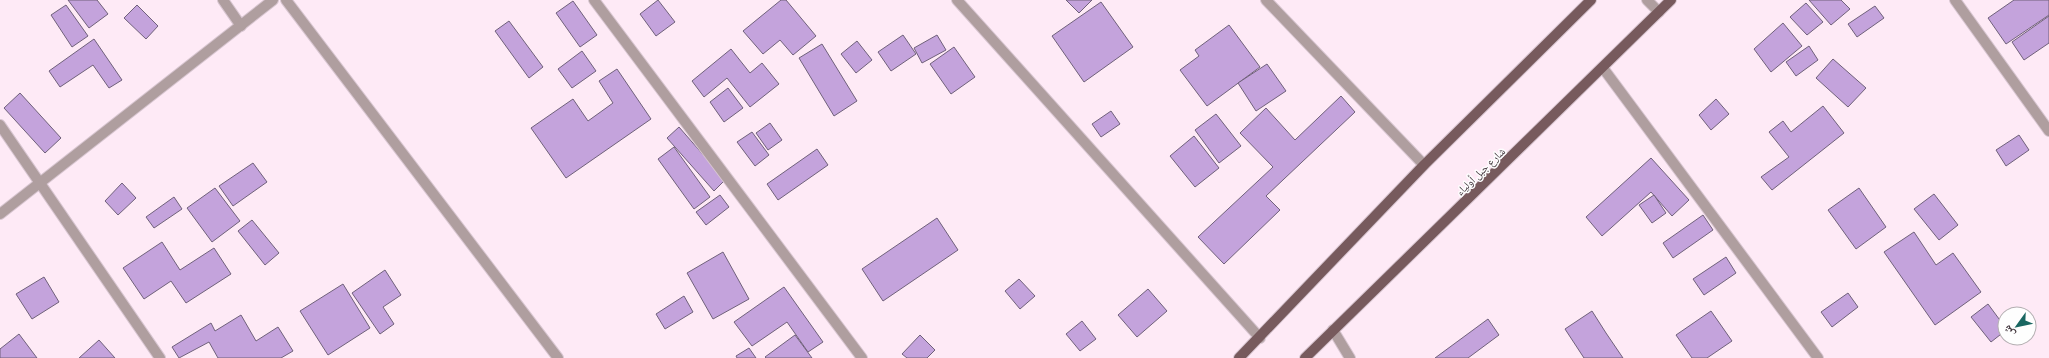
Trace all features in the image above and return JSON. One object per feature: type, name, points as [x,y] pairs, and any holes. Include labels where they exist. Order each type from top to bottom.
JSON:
[{"type":"main road","points":[[1239,358],[1260,338],[1424,165],[1591,0]]},
{"type":"main road","name":"شارع جبل أولياء","points":[[1305,358],[1671,0]]},
{"type":"street","points":[[223,0],[241,26]]},
{"type":"street","points":[[0,214],[273,0]]},
{"type":"street","points":[[286,0],[558,358]]},
{"type":"street","points":[[594,0],[862,358]]},
{"type":"street","points":[[957,0],[1260,338]]},
{"type":"street","points":[[1266,0],[1424,165]]},
{"type":"street","points":[[1647,0],[1659,12]]},
{"type":"street","points":[[1955,0],[2049,131]]},
{"type":"street","points":[[1603,68],[1818,358]]},
{"type":"street","points":[[0,125],[160,358]]},
{"type":"street","points":[[1333,330],[1350,358]]},
{"type":"building","points":[[68,0],[97,0],[108,14],[89,28]]},
{"type":"building","points":[[658,0],[675,22],[656,36],[640,14]]},
{"type":"building","points":[[781,0],[786,0],[816,36],[793,55],[780,40],[763,54],[743,31]]},
{"type":"building","points":[[1066,0],[1092,0],[1079,13]]},
{"type":"building","points":[[1809,0],[1841,0],[1850,9],[1831,25]]},
{"type":"building","points":[[2014,0],[2049,0],[2049,15],[2006,44],[1988,18]]},
{"type":"building","points":[[573,1],[597,35],[580,47],[556,13]]},
{"type":"building","points":[[1101,2],[1133,47],[1084,82],[1052,36]]},
{"type":"building","points":[[1806,3],[1823,22],[1807,35],[1790,17]]},
{"type":"building","points":[[66,5],[88,36],[72,47],[51,15]]},
{"type":"building","points":[[137,5],[158,26],[146,39],[124,18]]},
{"type":"building","points":[[1875,6],[1884,18],[1857,37],[1848,24]]},
{"type":"building","points":[[2049,16],[2049,43],[2024,60],[2012,42]]},
{"type":"building","points":[[509,21],[543,67],[529,78],[495,31]]},
{"type":"building","points":[[1783,23],[1802,46],[1771,72],[1754,49]]},
{"type":"building","points":[[1229,25],[1260,67],[1207,106],[1180,70],[1199,56],[1195,50]]},
{"type":"building","points":[[903,35],[916,54],[891,71],[878,52]]},
{"type":"building","points":[[937,35],[946,50],[922,63],[914,48]]},
{"type":"building","points":[[94,39],[122,80],[109,88],[93,65],[60,87],[49,71]]},
{"type":"building","points":[[857,41],[872,60],[856,73],[841,54]]},
{"type":"building","points":[[822,44],[857,101],[834,116],[799,58]]},
{"type":"building","points":[[1809,46],[1818,60],[1796,76],[1786,62]]},
{"type":"building","points":[[954,47],[975,77],[951,94],[930,64]]},
{"type":"building","points":[[731,49],[750,73],[762,63],[779,84],[750,107],[727,78],[704,97],[692,81]]},
{"type":"building","points":[[582,51],[596,71],[572,88],[558,69]]},
{"type":"building","points":[[1833,59],[1866,88],[1848,107],[1816,78]]},
{"type":"building","points":[[1267,64],[1286,91],[1256,111],[1238,83]]},
{"type":"building","points":[[617,69],[651,119],[566,178],[531,128],[573,99],[588,121],[613,103],[599,81]]},
{"type":"building","points":[[728,88],[743,108],[724,122],[710,102]]},
{"type":"building","points":[[20,93],[61,138],[45,153],[4,108]]},
{"type":"building","points":[[1341,96],[1355,112],[1266,196],[1280,210],[1224,264],[1198,237],[1273,167],[1240,133],[1266,108],[1295,140]]},
{"type":"building","points":[[1716,99],[1729,114],[1711,130],[1699,115]]},
{"type":"building","points":[[1823,106],[1844,133],[1772,190],[1761,177],[1789,157],[1769,132],[1783,121],[1791,132]]},
{"type":"building","points":[[1111,111],[1120,124],[1101,137],[1092,124]]},
{"type":"building","points":[[1216,114],[1241,146],[1219,163],[1195,130]]},
{"type":"building","points":[[770,123],[782,140],[768,150],[756,133]]},
{"type":"building","points":[[679,127],[725,180],[714,191],[667,138]]},
{"type":"building","points":[[752,132],[769,155],[755,166],[737,142]]},
{"type":"building","points":[[2019,135],[2029,150],[2006,166],[1996,150]]},
{"type":"building","points":[[1194,136],[1219,168],[1195,187],[1170,156]]},
{"type":"building","points":[[674,147],[710,197],[694,209],[658,159]]},
{"type":"building","points":[[817,149],[828,165],[778,200],[767,184]]},
{"type":"building","points":[[1651,158],[1689,200],[1672,216],[1651,192],[1602,236],[1586,217]]},
{"type":"building","points":[[253,163],[267,182],[233,206],[219,186]]},
{"type":"building","points":[[122,183],[136,198],[118,215],[105,201]]},
{"type":"building","points":[[215,188],[240,221],[212,242],[187,208]]},
{"type":"building","points":[[1859,188],[1886,227],[1856,249],[1828,210]]},
{"type":"building","points":[[1934,194],[1958,225],[1939,240],[1914,209]]},
{"type":"building","points":[[720,195],[729,207],[706,225],[696,212]]},
{"type":"building","points":[[1654,195],[1666,213],[1652,223],[1639,205]]},
{"type":"building","points":[[174,197],[182,209],[154,228],[146,217]]},
{"type":"building","points":[[1703,215],[1713,230],[1673,258],[1663,243]]},
{"type":"building","points":[[937,218],[958,250],[883,301],[862,269]]},
{"type":"building","points":[[252,220],[279,253],[265,265],[238,231]]},
{"type":"building","points":[[1914,232],[1936,265],[1953,253],[1981,292],[1935,325],[1884,252]]},
{"type":"building","points":[[162,242],[180,270],[214,248],[231,274],[186,303],[171,281],[144,299],[123,268]]},
{"type":"building","points":[[723,252],[749,299],[713,319],[687,273]]},
{"type":"building","points":[[1726,257],[1736,273],[1704,295],[1693,279]]},
{"type":"building","points":[[385,270],[401,295],[383,307],[394,324],[380,334],[352,293]]},
{"type":"building","points":[[44,277],[59,302],[32,319],[16,294]]},
{"type":"building","points":[[1019,279],[1035,296],[1020,309],[1005,291]]},
{"type":"building","points":[[343,284],[370,328],[328,355],[300,311]]},
{"type":"building","points":[[784,287],[823,342],[808,352],[787,322],[752,346],[734,322]]},
{"type":"building","points":[[1148,289],[1167,311],[1137,337],[1118,315]]},
{"type":"building","points":[[1848,293],[1858,307],[1832,327],[1821,312]]},
{"type":"building","points":[[684,296],[693,312],[665,329],[656,314]]},
{"type":"building","points":[[1988,304],[1997,316],[1997,337],[1991,342],[1971,317]]},
{"type":"building","points":[[1592,311],[1623,358],[1584,358],[1565,329]]},
{"type":"building","points":[[1711,311],[1732,341],[1707,358],[1692,358],[1676,335]]},
{"type":"building","points":[[241,315],[256,341],[278,327],[293,351],[281,358],[218,358],[209,342],[179,358],[172,347],[211,323],[215,331]]},
{"type":"building","points":[[1488,319],[1499,335],[1468,358],[1435,358]]},
{"type":"building","points":[[1082,321],[1096,339],[1080,351],[1066,334]]},
{"type":"building","points":[[19,334],[37,358],[0,358],[0,349]]},
{"type":"building","points":[[795,335],[812,358],[765,357]]},
{"type":"building","points":[[920,335],[935,350],[927,358],[907,358],[902,354]]},
{"type":"building","points":[[99,340],[115,358],[79,358]]},
{"type":"building","points":[[749,348],[756,358],[737,358],[736,356]]}]
